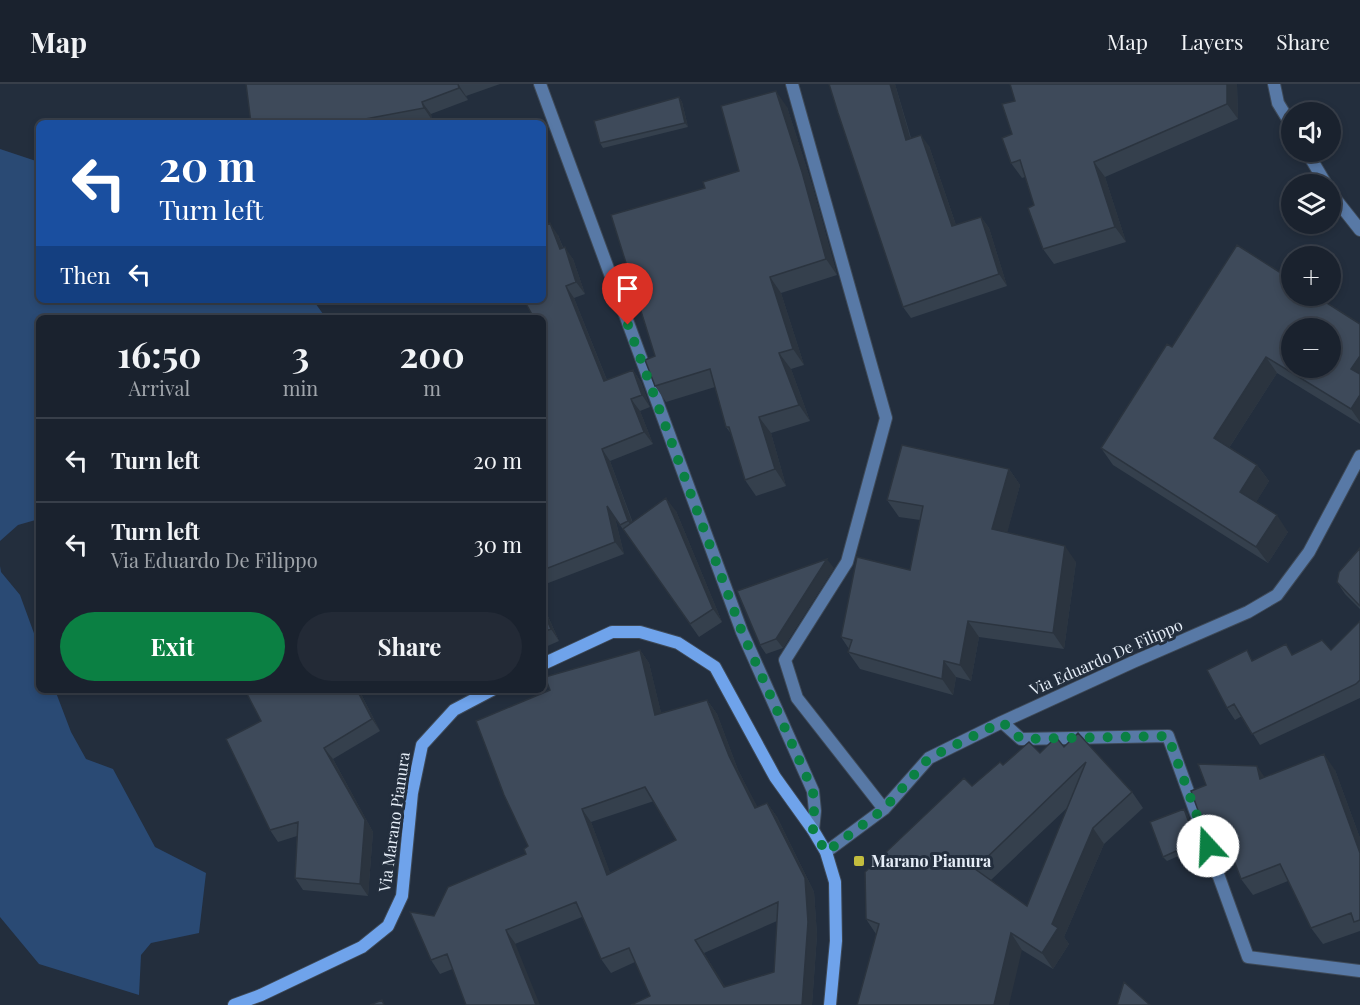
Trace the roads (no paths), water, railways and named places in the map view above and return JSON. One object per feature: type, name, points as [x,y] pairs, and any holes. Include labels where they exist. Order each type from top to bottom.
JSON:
[{"type":"street","points":[[540,84],[742,632],[813,791],[813,830]]},
{"type":"street","points":[[792,84],[886,418],[847,562],[785,660],[797,698],[884,809]]},
{"type":"street","points":[[1274,84],[1281,108]]},
{"type":"street","points":[[1341,206],[1360,230]]},
{"type":"street","name":"Via Eduardo De Filippo","points":[[826,852],[884,809],[929,758],[1133,662],[1248,612],[1277,595],[1309,552],[1360,456]]},
{"type":"street","points":[[546,663],[612,632],[640,632],[678,643],[715,667],[775,777],[826,852],[835,882],[836,941],[830,1005]]},
{"type":"street","name":"Via Marano Pianura","points":[[234,1005],[261,995],[362,947],[388,926],[402,896],[412,793],[422,745],[454,710],[486,693]]},
{"type":"street","points":[[1002,722],[1021,739],[1168,736],[1248,957],[1360,971]]},
{"type":"place","name":"Marano Pianura","points":[[859,861]]}]
